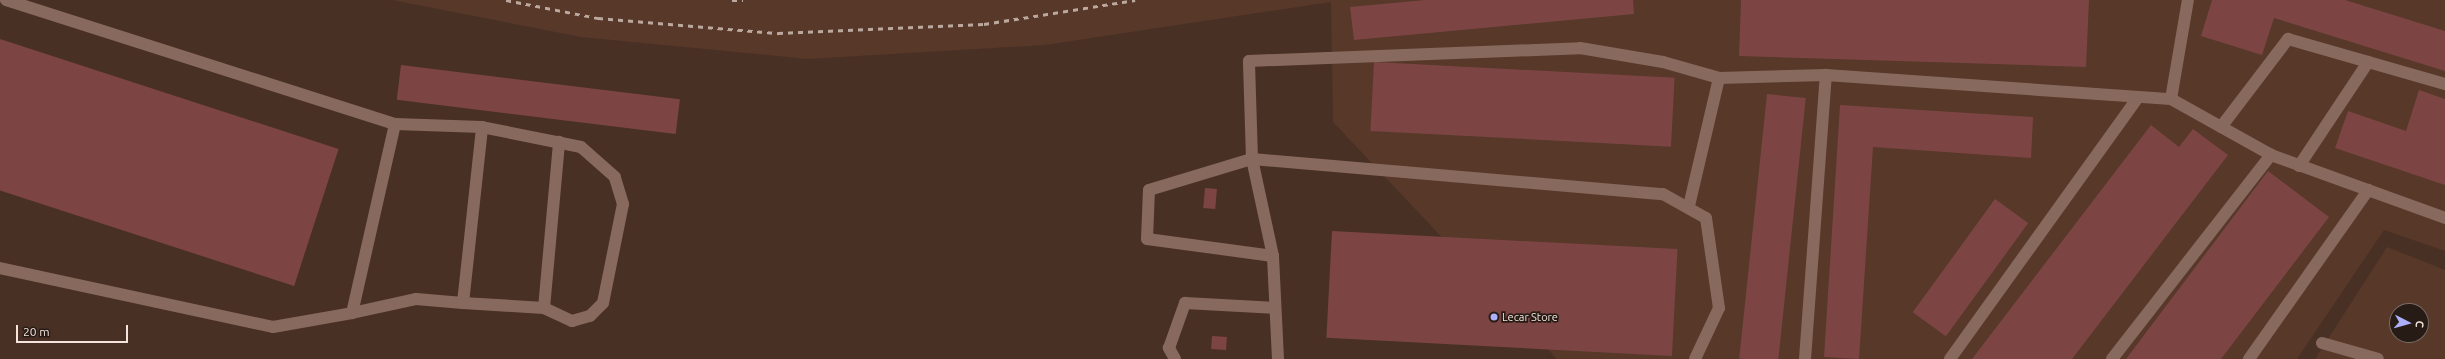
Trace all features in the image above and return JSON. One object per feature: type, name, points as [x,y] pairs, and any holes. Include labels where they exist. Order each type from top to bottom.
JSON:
[{"type":"lane","points":[[0,268],[273,327],[352,313],[416,299],[544,308],[572,321],[590,316],[603,303],[623,204],[615,177],[581,147],[482,127],[395,124],[6,0]]},
{"type":"lane","points":[[2171,99],[2188,0]]},
{"type":"lane","points":[[2221,127],[2288,39],[2445,84]]},
{"type":"lane","points":[[1278,359],[1273,256],[1252,159],[1249,61],[1580,48],[1663,62],[1719,78],[1826,75],[2171,99],[2271,155],[2445,218]]},
{"type":"lane","points":[[2299,166],[2368,62]]},
{"type":"lane","points":[[1804,359],[1826,75]]},
{"type":"lane","points":[[1689,206],[1719,78]]},
{"type":"lane","points":[[1950,359],[2138,97]]},
{"type":"lane","points":[[352,313],[395,124]]},
{"type":"lane","points":[[463,303],[482,127]]},
{"type":"lane","points":[[544,308],[560,142]]},
{"type":"lane","points":[[2112,359],[2271,155]]},
{"type":"lane","points":[[1273,256],[1147,239],[1149,190],[1252,159],[1663,194],[1689,206],[1706,218],[1719,308],[1695,359]]},
{"type":"lane","points":[[2249,359],[2368,190]]},
{"type":"lane","points":[[1175,359],[1169,348],[1185,303],[1275,308]]},
{"type":"lane","points":[[2322,343],[2378,359]]},
{"type":"shaded area","points":[[392,0],[2445,0],[2445,251],[2384,230],[2297,359],[1557,359],[1333,122],[1331,2],[1045,45],[808,59],[581,37]]},
{"type":"shaded area","points":[[2387,247],[2445,270],[2445,359],[2315,359]]},
{"type":"building","points":[[1425,0],[1633,0],[1634,14],[1354,40],[1350,7]]},
{"type":"building","points":[[1741,0],[2089,0],[2086,67],[1739,56]]},
{"type":"building","points":[[2212,0],[2345,0],[2445,31],[2445,71],[2274,18],[2262,55],[2201,36]]},
{"type":"building","points":[[0,39],[339,149],[294,286],[0,190]]},
{"type":"building","points":[[1374,62],[1675,78],[1671,147],[1370,131]]},
{"type":"building","points":[[401,65],[680,99],[676,134],[397,100]]},
{"type":"building","points":[[2419,90],[2445,99],[2445,185],[2335,148],[2348,111],[2406,131]]},
{"type":"building","points":[[1767,94],[1806,98],[1778,359],[1739,359]]},
{"type":"building","points":[[1840,105],[2033,117],[2031,158],[1873,147],[1859,359],[1824,357]]},
{"type":"building","points":[[2151,125],[2179,147],[2193,129],[2228,155],[2072,359],[1972,359]]},
{"type":"building","points":[[2268,171],[2329,217],[2221,359],[2126,359]]},
{"type":"building","points":[[1205,188],[1217,189],[1215,209],[1203,208]]},
{"type":"building","points":[[1995,199],[2028,223],[1946,336],[1913,312]]},
{"type":"building","points":[[1332,231],[1678,249],[1672,356],[1326,338]]},
{"type":"building","points":[[1212,336],[1227,337],[1226,350],[1211,349]]},
{"type":"railway","points":[[506,0],[598,18],[778,33],[984,24],[1135,0]]},
{"type":"railway","points":[[732,0],[743,0]]},
{"type":"place","name":"Lecar Store","points":[[1494,317]]}]
